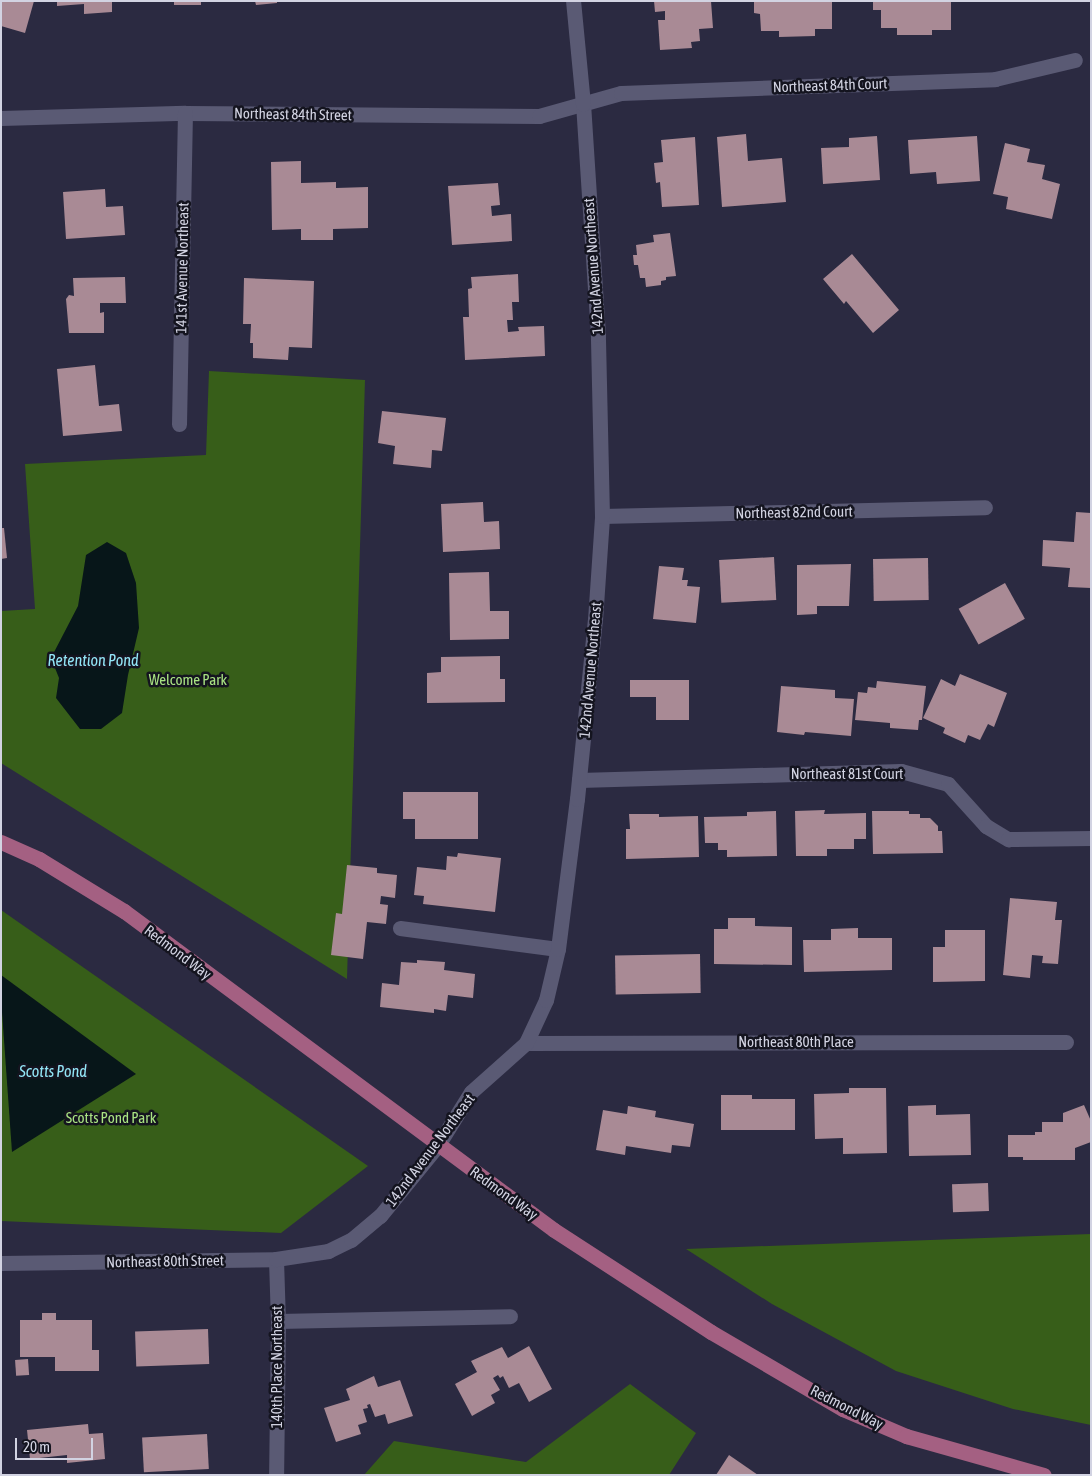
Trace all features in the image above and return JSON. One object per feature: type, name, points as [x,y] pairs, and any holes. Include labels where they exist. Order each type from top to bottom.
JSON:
[{"type":"main road","name":"Redmond Way","points":[[5,846],[39,859],[124,911],[554,1230],[711,1332],[843,1409],[906,1436],[1044,1475]]},
{"type":"street","name":"142nd Avenue Northeast","points":[[328,1251],[351,1240],[380,1216],[438,1145],[471,1092],[526,1043],[546,1000],[558,949],[579,780],[595,620],[602,516],[598,335],[583,104],[573,1]]},
{"type":"street","name":"Northeast 84th Court","points":[[583,104],[622,93],[995,79],[1076,60]]},
{"type":"street","name":"Northeast 84th Street","points":[[1,118],[185,112],[539,116],[583,104]]},
{"type":"street","name":"141st Avenue Northeast","points":[[179,424],[185,112]]},
{"type":"street","name":"Northeast 82nd Court","points":[[602,516],[985,507]]},
{"type":"street","name":"Northeast 81st Court","points":[[579,780],[901,771],[948,784],[986,826],[1008,839],[1091,838]]},
{"type":"street","points":[[400,928],[558,949]]},
{"type":"street","name":"Northeast 80th Place","points":[[526,1043],[1066,1042]]},
{"type":"street","name":"Northeast 80th Street","points":[[1,1263],[276,1259],[328,1251]]},
{"type":"street","name":"140th Place Northeast","points":[[276,1259],[278,1321],[276,1475]]},
{"type":"street","points":[[278,1321],[510,1316]]},
{"type":"green space","name":"Welcome Park","points":[[209,371],[365,380],[347,979],[1,763],[1,611],[35,609],[25,464],[206,455]]},
{"type":"green space","name":"Scotts Pond Park","points":[[1,910],[368,1166],[281,1233],[1,1221]]},
{"type":"green space","points":[[1091,1234],[1091,1425],[1013,1409],[896,1371],[772,1304],[686,1249]]},
{"type":"green space","points":[[630,1384],[696,1433],[669,1475],[364,1475],[394,1441],[526,1462]]},
{"type":"water","name":"Retention Pond","points":[[107,542],[126,553],[136,583],[139,628],[128,675],[122,713],[101,729],[80,729],[56,698],[59,678],[51,658],[78,606],[86,555]]},
{"type":"water","name":"Scotts Pond","points":[[1,975],[136,1074],[12,1152],[1,998]]},
{"type":"building","points":[[1,1],[34,1],[25,33],[1,26]]},
{"type":"building","points":[[57,1],[112,1],[112,12],[84,14],[84,4],[57,6]]},
{"type":"building","points":[[174,1],[201,1],[201,5],[174,5]]},
{"type":"building","points":[[255,1],[277,1],[277,3],[256,5]]},
{"type":"building","points":[[654,1],[711,1],[713,28],[699,29],[700,41],[691,42],[692,48],[660,50],[658,20],[665,20],[665,11],[655,12]]},
{"type":"building","points":[[754,1],[832,1],[832,29],[815,29],[815,36],[779,37],[779,31],[761,31],[760,14],[754,13]]},
{"type":"building","points":[[873,1],[951,1],[951,30],[932,30],[932,35],[897,35],[897,28],[881,28],[881,10],[873,10]]},
{"type":"building","points":[[746,134],[748,161],[782,158],[786,202],[722,207],[717,137]]},
{"type":"building","points":[[877,136],[880,180],[823,184],[821,148],[849,147],[849,138]]},
{"type":"building","points":[[977,136],[980,181],[937,184],[936,172],[910,174],[908,140]]},
{"type":"building","points":[[695,137],[699,205],[662,207],[660,182],[656,183],[654,163],[663,162],[661,140]]},
{"type":"building","points":[[1005,143],[1030,149],[1027,162],[1045,165],[1042,179],[1060,184],[1052,219],[1006,209],[1008,197],[993,194]]},
{"type":"building","points":[[301,161],[301,183],[336,182],[336,188],[368,187],[368,228],[333,229],[333,240],[301,240],[301,229],[272,230],[271,162]]},
{"type":"building","points":[[498,183],[500,205],[491,206],[492,216],[511,214],[512,241],[452,245],[448,186]]},
{"type":"building","points":[[105,189],[106,207],[123,206],[125,235],[66,239],[63,192]]},
{"type":"building","points":[[670,233],[676,276],[666,277],[666,280],[661,281],[661,285],[646,287],[645,278],[640,278],[638,265],[634,265],[633,255],[637,255],[636,245],[654,242],[653,235]]},
{"type":"building","points":[[852,254],[899,310],[873,333],[846,301],[844,304],[823,279]]},
{"type":"building","points":[[518,274],[519,302],[512,302],[513,320],[507,320],[508,332],[519,331],[518,327],[544,326],[545,356],[465,360],[463,317],[469,317],[468,289],[472,288],[471,277]]},
{"type":"building","points":[[125,277],[126,303],[100,303],[100,313],[104,312],[104,333],[69,333],[66,299],[69,295],[74,296],[73,278]]},
{"type":"building","points":[[244,278],[314,281],[312,348],[289,347],[288,360],[253,358],[253,343],[250,343],[251,324],[243,324]]},
{"type":"building","points":[[95,365],[99,406],[119,404],[122,431],[63,436],[57,369]]},
{"type":"building","points":[[382,411],[446,418],[442,451],[432,450],[431,468],[393,464],[395,446],[378,443]]},
{"type":"building","points":[[483,502],[484,522],[499,521],[500,549],[443,552],[441,504]]},
{"type":"building","points":[[1076,512],[1091,513],[1091,588],[1068,587],[1070,568],[1042,566],[1043,540],[1074,542]]},
{"type":"building","points":[[1,528],[4,528],[7,558],[1,559]]},
{"type":"building","points":[[774,557],[776,600],[721,603],[719,560]]},
{"type":"building","points":[[928,558],[929,600],[874,601],[873,559]]},
{"type":"building","points":[[851,564],[849,606],[817,606],[817,614],[797,615],[797,565]]},
{"type":"building","points":[[659,566],[684,568],[682,580],[688,580],[687,586],[700,587],[696,623],[653,619]]},
{"type":"building","points":[[489,572],[490,611],[509,611],[509,639],[450,640],[449,573]]},
{"type":"building","points":[[1005,583],[1025,619],[979,645],[959,609]]},
{"type":"building","points":[[500,656],[500,679],[505,679],[505,702],[427,703],[427,673],[441,672],[441,657]]},
{"type":"building","points":[[960,674],[1007,693],[994,727],[988,724],[980,740],[968,735],[965,743],[943,733],[945,728],[923,718],[941,679],[955,686]]},
{"type":"building","points":[[630,680],[689,680],[689,720],[656,720],[656,697],[630,697]]},
{"type":"building","points":[[877,681],[926,686],[922,720],[919,720],[918,730],[890,728],[890,723],[855,720],[858,692],[867,693],[868,687],[876,688]]},
{"type":"building","points":[[781,686],[835,690],[835,698],[854,699],[851,736],[805,732],[804,735],[777,732]]},
{"type":"building","points":[[403,792],[478,792],[478,839],[415,839],[415,819],[403,819]]},
{"type":"building","points":[[825,810],[824,814],[866,813],[866,839],[854,839],[854,849],[827,849],[827,856],[796,856],[795,811]]},
{"type":"building","points":[[776,811],[777,856],[727,857],[727,850],[718,850],[718,843],[705,843],[704,817],[747,816],[747,812]]},
{"type":"building","points":[[872,811],[909,811],[909,814],[920,814],[920,818],[930,818],[938,826],[938,831],[942,831],[943,853],[873,854]]},
{"type":"building","points":[[629,814],[659,814],[659,817],[698,816],[699,857],[626,859],[626,829],[630,829]]},
{"type":"building","points":[[458,853],[501,858],[495,912],[423,904],[424,896],[414,895],[417,867],[446,870],[447,856],[457,857]]},
{"type":"building","points":[[347,865],[377,868],[377,873],[397,875],[395,898],[381,896],[380,904],[388,905],[386,924],[367,922],[363,959],[331,955],[336,913],[342,914]]},
{"type":"building","points":[[1010,898],[1057,902],[1055,920],[1062,920],[1058,964],[1042,963],[1043,956],[1032,955],[1030,978],[1003,975]]},
{"type":"building","points":[[728,918],[755,918],[755,926],[792,927],[792,965],[714,964],[714,929],[728,929]]},
{"type":"building","points":[[858,928],[858,938],[892,938],[892,970],[804,972],[803,940],[831,940],[831,929]]},
{"type":"building","points":[[945,930],[985,930],[985,981],[933,982],[933,947],[945,947]]},
{"type":"building","points":[[700,954],[701,993],[616,994],[615,955]]},
{"type":"building","points":[[417,960],[445,962],[444,970],[475,974],[473,998],[448,995],[446,1011],[434,1009],[434,1013],[380,1007],[382,983],[399,985],[401,962],[417,963]]},
{"type":"building","points":[[849,1088],[886,1088],[887,1153],[843,1154],[843,1138],[815,1139],[814,1094],[849,1093]]},
{"type":"building","points":[[721,1095],[752,1095],[752,1099],[795,1099],[795,1130],[721,1130]]},
{"type":"building","points":[[936,1105],[936,1115],[970,1114],[971,1155],[909,1156],[908,1106]]},
{"type":"building","points":[[1084,1105],[1091,1121],[1091,1142],[1075,1148],[1075,1160],[1023,1160],[1023,1157],[1008,1157],[1008,1135],[1035,1135],[1035,1132],[1042,1132],[1042,1122],[1063,1122],[1063,1113]]},
{"type":"building","points":[[628,1106],[656,1111],[655,1117],[694,1124],[690,1147],[672,1145],[671,1153],[626,1146],[625,1155],[596,1150],[603,1110],[627,1114]]},
{"type":"building","points":[[988,1183],[989,1211],[953,1212],[952,1184]]},
{"type":"building","points":[[42,1313],[56,1313],[56,1320],[92,1320],[92,1350],[99,1350],[99,1371],[55,1371],[55,1357],[20,1357],[20,1320],[42,1320]]},
{"type":"building","points":[[208,1329],[209,1364],[136,1367],[135,1332]]},
{"type":"building","points":[[529,1346],[552,1389],[529,1402],[519,1383],[509,1388],[503,1376],[500,1378],[498,1375],[493,1378],[500,1390],[491,1395],[495,1403],[472,1416],[455,1384],[477,1372],[471,1361],[502,1347],[508,1358]]},
{"type":"building","points":[[28,1359],[29,1375],[16,1376],[15,1360]]},
{"type":"building","points":[[374,1376],[378,1387],[400,1380],[413,1416],[388,1424],[385,1414],[375,1417],[370,1404],[367,1405],[368,1408],[363,1409],[367,1422],[358,1425],[361,1434],[336,1442],[324,1408],[350,1400],[346,1389]]},
{"type":"building","points":[[88,1424],[89,1434],[103,1433],[105,1459],[67,1463],[67,1455],[30,1459],[27,1430]]},
{"type":"building","points":[[207,1434],[209,1469],[144,1472],[142,1437]]},
{"type":"building","points":[[729,1455],[758,1475],[716,1475]]}]
